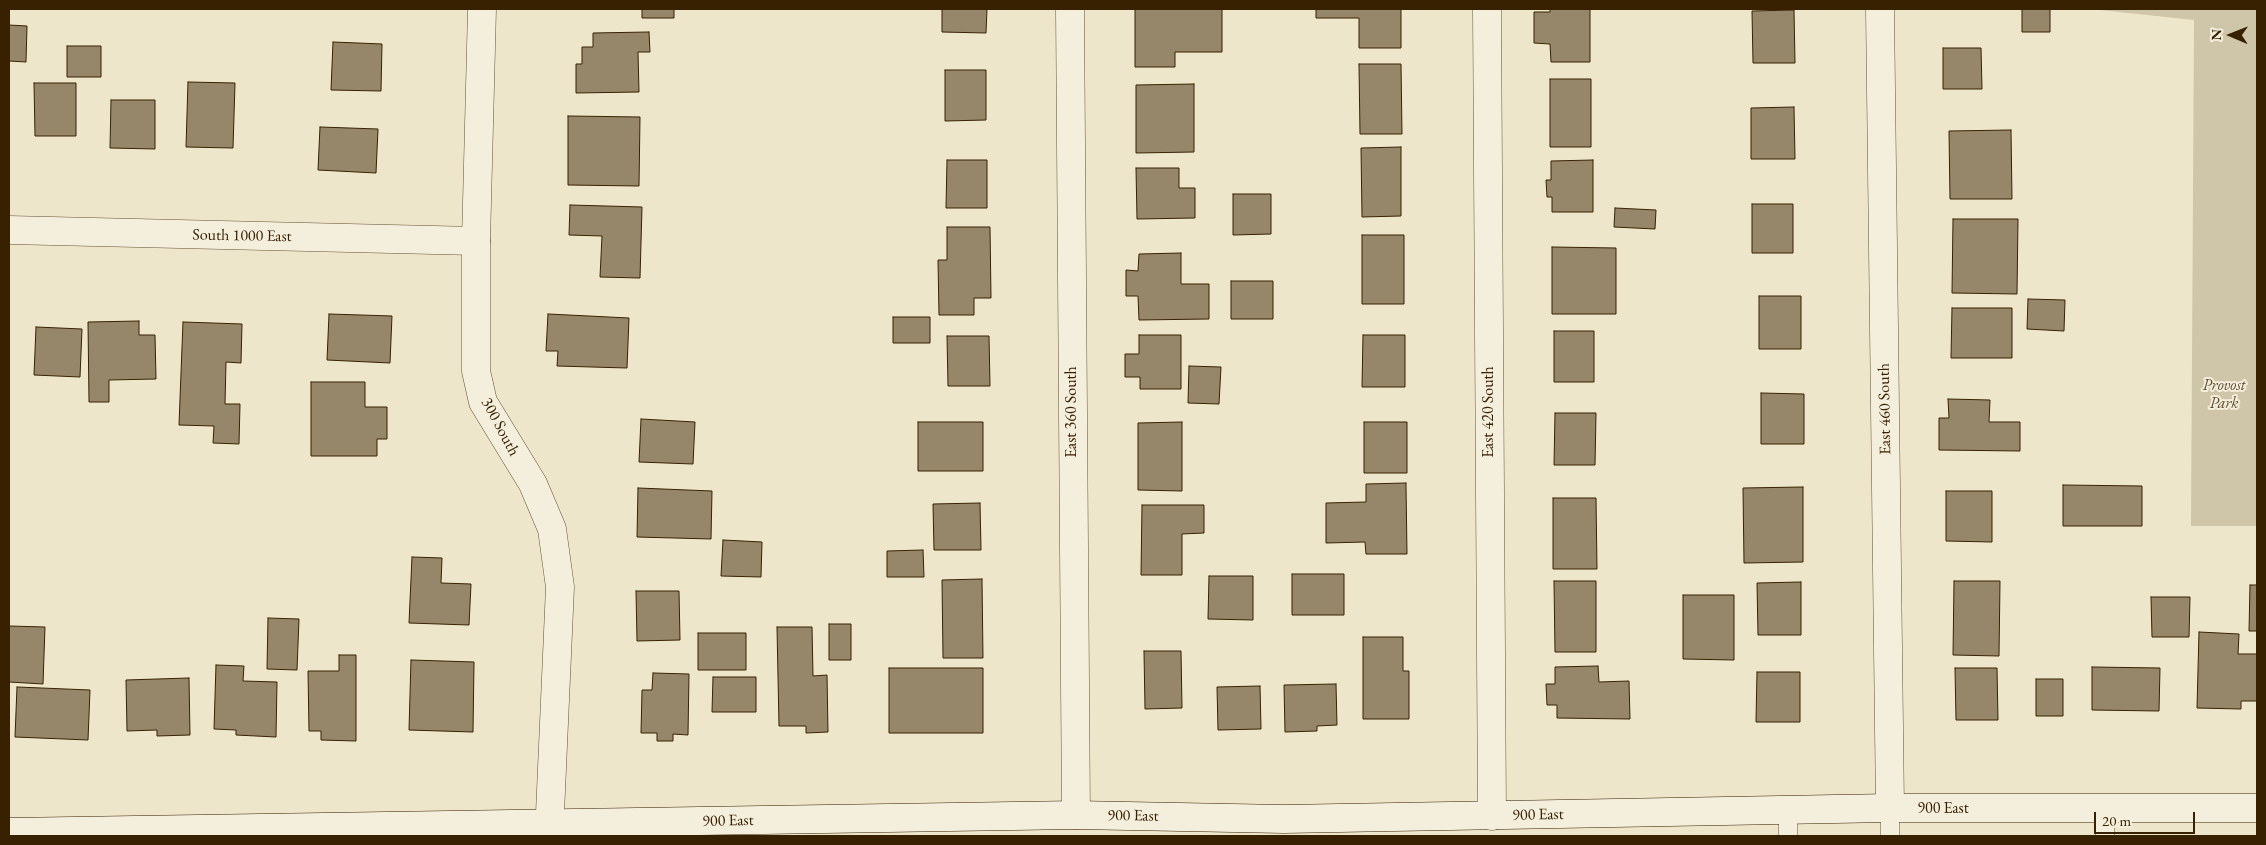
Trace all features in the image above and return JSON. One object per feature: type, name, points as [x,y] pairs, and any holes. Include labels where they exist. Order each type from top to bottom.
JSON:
[{"type":"street","name":"300 South","points":[[482,9],[476,242],[476,371],[483,402],[533,484],[552,528],[560,587],[549,830]]},
{"type":"street","name":"East 360 South","points":[[1070,9],[1076,815]]},
{"type":"street","name":"East 420 South","points":[[1487,9],[1492,816]]},
{"type":"street","name":"East 460 South","points":[[1880,9],[1890,808]]},
{"type":"street","name":"South 1000 East","points":[[9,230],[476,242]]},
{"type":"street","name":"900 East","points":[[9,832],[865,828],[1076,815],[1284,827],[1492,816],[1788,823],[1890,808],[2257,808]]},
{"type":"lane","points":[[1890,808],[1890,836]]},
{"type":"lane","points":[[2105,808],[2105,836]]},
{"type":"green space","name":"Provost Park","points":[[2091,9],[2257,9],[2257,526],[2191,526],[2194,20]]},
{"type":"building","points":[[642,9],[674,9],[674,18],[642,18]]},
{"type":"building","points":[[942,9],[987,9],[986,33],[942,32]]},
{"type":"building","points":[[1135,9],[1222,9],[1222,52],[1175,52],[1175,67],[1135,67]]},
{"type":"building","points":[[1316,9],[1401,9],[1401,48],[1359,48],[1359,18],[1316,18]]},
{"type":"building","points":[[1550,9],[1590,9],[1590,62],[1551,62],[1550,44],[1534,43],[1534,12],[1550,12]]},
{"type":"building","points":[[2022,9],[2050,9],[2050,32],[2022,32]]},
{"type":"building","points":[[1794,10],[1795,63],[1753,63],[1752,11]]},
{"type":"building","points":[[9,25],[27,26],[26,62],[9,61]]},
{"type":"building","points":[[649,32],[650,52],[638,52],[639,92],[576,93],[576,64],[582,64],[582,47],[593,47],[593,33]]},
{"type":"building","points":[[333,42],[382,44],[381,91],[331,90]]},
{"type":"building","points":[[67,46],[101,46],[101,77],[67,77]]},
{"type":"building","points":[[1943,48],[1981,48],[1982,89],[1943,89]]},
{"type":"building","points":[[1359,64],[1401,64],[1402,134],[1360,134]]},
{"type":"building","points":[[945,70],[986,70],[986,120],[945,121]]},
{"type":"building","points":[[1550,79],[1591,79],[1591,147],[1550,147]]},
{"type":"building","points":[[188,82],[235,83],[233,148],[186,147]]},
{"type":"building","points":[[34,83],[76,83],[76,136],[35,136]]},
{"type":"building","points":[[1194,84],[1194,152],[1136,153],[1136,85]]},
{"type":"building","points":[[111,100],[155,100],[155,149],[110,148]]},
{"type":"building","points":[[1794,107],[1795,159],[1751,159],[1751,108]]},
{"type":"building","points":[[568,116],[640,117],[639,186],[568,185]]},
{"type":"building","points":[[320,127],[378,129],[376,173],[318,170]]},
{"type":"building","points":[[2011,130],[2012,199],[1950,199],[1949,131]]},
{"type":"building","points":[[1401,147],[1401,216],[1362,217],[1361,148]]},
{"type":"building","points":[[947,160],[987,160],[987,208],[946,208]]},
{"type":"building","points":[[1593,160],[1593,212],[1552,212],[1552,197],[1547,197],[1546,180],[1551,180],[1551,161]]},
{"type":"building","points":[[1136,168],[1179,168],[1179,188],[1195,188],[1195,218],[1137,219]]},
{"type":"building","points":[[1233,194],[1271,194],[1271,234],[1233,235]]},
{"type":"building","points":[[1752,204],[1793,204],[1793,253],[1752,253]]},
{"type":"building","points":[[570,205],[642,207],[640,278],[600,277],[602,236],[569,235]]},
{"type":"building","points":[[1615,208],[1656,210],[1655,229],[1614,227]]},
{"type":"building","points":[[1953,219],[2018,219],[2017,294],[1952,293]]},
{"type":"building","points":[[947,227],[990,227],[991,298],[974,298],[974,315],[939,315],[938,260],[947,260]]},
{"type":"building","points":[[1362,235],[1404,235],[1404,304],[1362,304]]},
{"type":"building","points":[[1552,247],[1616,248],[1616,314],[1552,314]]},
{"type":"building","points":[[1181,253],[1181,284],[1209,284],[1209,319],[1139,320],[1138,296],[1126,296],[1126,270],[1138,271],[1139,254]]},
{"type":"building","points":[[1231,281],[1273,281],[1273,319],[1231,319]]},
{"type":"building","points":[[1759,296],[1801,296],[1801,349],[1759,349]]},
{"type":"building","points":[[2028,299],[2065,300],[2064,331],[2027,329]]},
{"type":"building","points":[[1952,308],[2012,308],[2012,358],[1951,358]]},
{"type":"building","points":[[329,314],[392,316],[390,363],[327,360]]},
{"type":"building","points":[[548,314],[629,318],[627,368],[557,366],[558,351],[546,351]]},
{"type":"building","points":[[893,317],[930,317],[930,343],[893,343]]},
{"type":"building","points":[[139,321],[139,335],[155,335],[156,379],[109,380],[109,402],[89,402],[88,322]]},
{"type":"building","points":[[183,322],[242,324],[241,363],[226,362],[225,404],[240,404],[239,444],[213,443],[214,426],[179,425]]},
{"type":"building","points":[[36,327],[82,329],[80,377],[34,375]]},
{"type":"building","points":[[1554,331],[1594,331],[1594,382],[1554,382]]},
{"type":"building","points":[[1139,335],[1181,335],[1181,389],[1140,389],[1140,377],[1125,377],[1125,354],[1139,354]]},
{"type":"building","points":[[1363,335],[1405,335],[1405,387],[1362,387]]},
{"type":"building","points":[[947,336],[989,336],[990,386],[948,386]]},
{"type":"building","points":[[1189,366],[1221,367],[1219,404],[1188,403]]},
{"type":"building","points":[[311,382],[365,382],[365,407],[387,407],[387,439],[377,439],[377,456],[311,456]]},
{"type":"building","points":[[1761,393],[1804,394],[1804,444],[1761,444]]},
{"type":"building","points":[[1948,399],[1990,400],[1989,422],[2020,422],[2020,451],[1939,450],[1939,418],[1949,418]]},
{"type":"building","points":[[1555,413],[1596,413],[1595,465],[1554,465]]},
{"type":"building","points":[[641,419],[695,422],[693,464],[639,462]]},
{"type":"building","points":[[918,422],[983,422],[983,471],[918,471]]},
{"type":"building","points":[[1182,422],[1182,491],[1138,490],[1138,423]]},
{"type":"building","points":[[1364,422],[1407,422],[1407,473],[1364,473]]},
{"type":"building","points":[[1406,483],[1407,554],[1366,554],[1365,542],[1326,543],[1326,503],[1366,502],[1366,484]]},
{"type":"building","points":[[2063,485],[2142,486],[2142,526],[2063,526]]},
{"type":"building","points":[[1803,487],[1803,562],[1744,563],[1743,488]]},
{"type":"building","points":[[638,488],[712,491],[711,539],[637,537]]},
{"type":"building","points":[[1946,491],[1992,491],[1992,542],[1946,541]]},
{"type":"building","points":[[1553,498],[1596,498],[1597,569],[1553,569]]},
{"type":"building","points":[[980,503],[981,550],[934,550],[933,504]]},
{"type":"building","points":[[1142,505],[1204,505],[1204,533],[1182,534],[1182,575],[1141,575]]},
{"type":"building","points":[[723,540],[762,542],[761,577],[721,576]]},
{"type":"building","points":[[923,550],[924,577],[887,577],[887,551]]},
{"type":"building","points":[[412,557],[442,558],[441,583],[471,584],[469,625],[409,623]]},
{"type":"building","points":[[1292,574],[1344,574],[1344,615],[1292,615]]},
{"type":"building","points":[[1209,576],[1253,576],[1253,620],[1208,619]]},
{"type":"building","points":[[982,579],[983,658],[943,658],[942,580]]},
{"type":"building","points":[[1554,581],[1596,581],[1596,652],[1555,652]]},
{"type":"building","points":[[1954,581],[2000,581],[1999,656],[1953,655]]},
{"type":"building","points":[[1801,582],[1801,635],[1758,635],[1757,583]]},
{"type":"building","points":[[2250,585],[2257,585],[2257,631],[2249,631]]},
{"type":"building","points":[[636,591],[679,591],[680,640],[637,641]]},
{"type":"building","points":[[1683,595],[1734,595],[1734,660],[1683,659]]},
{"type":"building","points":[[2151,597],[2190,597],[2189,637],[2152,637]]},
{"type":"building","points":[[268,618],[299,619],[297,670],[267,669]]},
{"type":"building","points":[[829,624],[851,624],[851,660],[829,660]]},
{"type":"building","points":[[9,626],[45,627],[43,684],[9,682]]},
{"type":"building","points":[[777,627],[812,627],[813,676],[827,675],[828,732],[806,733],[806,726],[779,726]]},
{"type":"building","points":[[2199,632],[2239,634],[2238,654],[2257,654],[2257,701],[2241,701],[2241,709],[2197,708]]},
{"type":"building","points":[[698,633],[746,633],[746,670],[698,670]]},
{"type":"building","points":[[1363,637],[1403,637],[1403,671],[1409,671],[1409,719],[1363,719]]},
{"type":"building","points":[[1144,651],[1181,651],[1182,708],[1145,709]]},
{"type":"building","points":[[339,655],[356,655],[356,741],[321,740],[321,731],[309,731],[308,671],[339,671]]},
{"type":"building","points":[[411,660],[474,662],[473,732],[409,730]]},
{"type":"building","points":[[216,665],[244,666],[243,681],[277,682],[276,737],[236,735],[236,730],[214,729]]},
{"type":"building","points":[[1598,666],[1599,682],[1629,681],[1630,719],[1557,718],[1557,705],[1547,705],[1546,684],[1555,684],[1555,667]]},
{"type":"building","points":[[2092,667],[2160,668],[2159,711],[2092,710]]},
{"type":"building","points":[[889,668],[983,668],[983,733],[889,733]]},
{"type":"building","points":[[1955,668],[1997,668],[1998,720],[1956,720]]},
{"type":"building","points":[[1757,672],[1800,672],[1800,722],[1756,722]]},
{"type":"building","points":[[653,673],[689,674],[688,735],[673,734],[673,741],[657,741],[657,733],[641,733],[642,690],[652,690]]},
{"type":"building","points":[[713,677],[756,677],[756,712],[712,712]]},
{"type":"building","points":[[189,678],[190,735],[157,736],[157,730],[127,731],[126,680]]},
{"type":"building","points":[[2036,679],[2063,679],[2063,716],[2036,716]]},
{"type":"building","points":[[1336,684],[1337,725],[1317,726],[1317,731],[1285,732],[1284,685]]},
{"type":"building","points":[[1260,686],[1261,729],[1218,730],[1217,687]]},
{"type":"building","points":[[17,687],[90,690],[88,740],[15,737]]}]
